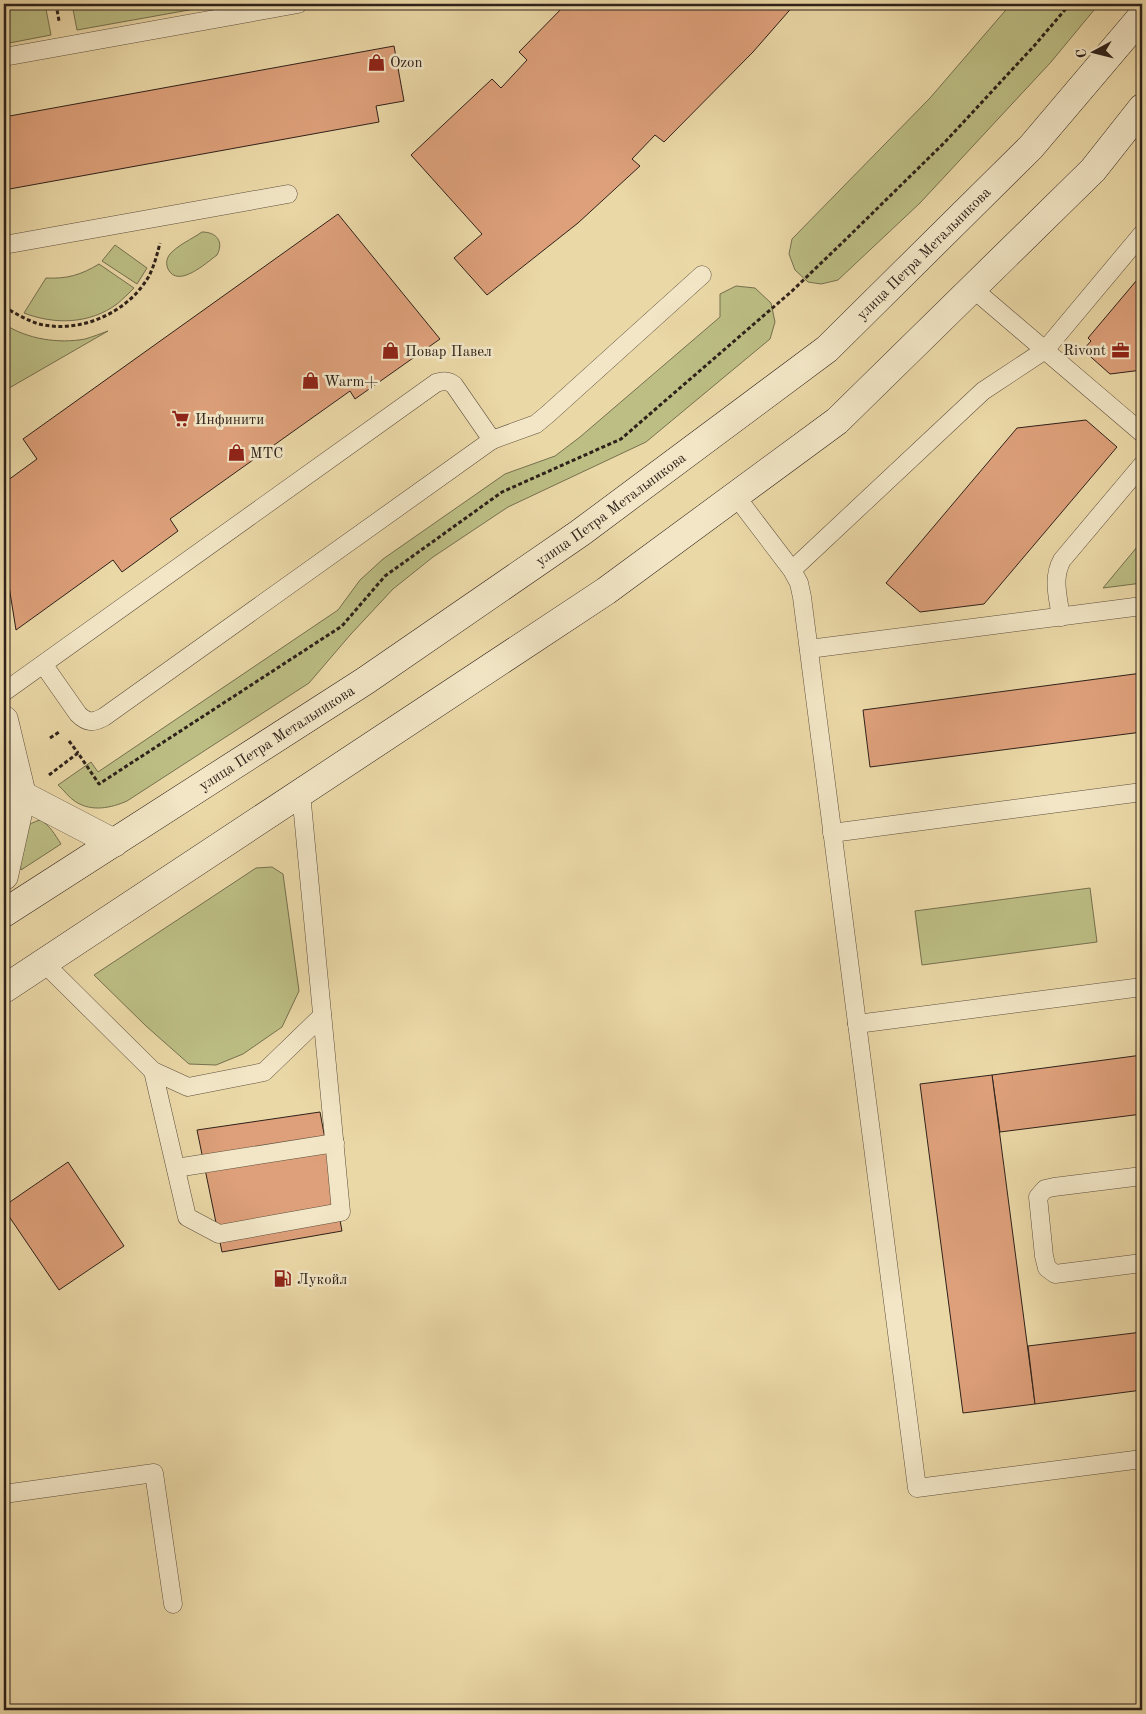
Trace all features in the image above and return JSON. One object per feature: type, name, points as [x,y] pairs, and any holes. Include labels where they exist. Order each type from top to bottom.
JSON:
[{"type":"main road","name":"улица Петра Метальникова","points":[[4,913],[365,681],[572,538],[827,349],[1031,147],[1142,16]]},
{"type":"main road","points":[[4,989],[606,591],[836,421],[1093,170],[1142,108]]},
{"type":"main road","points":[[4,720],[22,795],[4,876]]},
{"type":"main road","points":[[22,795],[114,843]]},
{"type":"lane","points":[[4,57],[298,4]]},
{"type":"lane","points":[[4,245],[288,194]]},
{"type":"lane","points":[[792,570],[983,391],[1045,350],[1142,234]]},
{"type":"lane","points":[[43,664],[84,721],[94,722],[99,720],[492,440],[536,424],[702,275]]},
{"type":"lane","points":[[972,288],[1142,433]]},
{"type":"lane","points":[[4,692],[436,383],[449,382],[454,386],[492,440]]},
{"type":"lane","points":[[1061,617],[1056,570],[1062,560],[1142,465]]},
{"type":"lane","points":[[735,495],[792,570],[799,583],[802,597],[917,1488],[1142,1459]]},
{"type":"lane","points":[[808,649],[1142,606]]},
{"type":"lane","points":[[832,832],[1142,792]]},
{"type":"lane","points":[[152,1071],[187,1217],[219,1234],[341,1212],[302,793]]},
{"type":"lane","points":[[44,963],[152,1071],[188,1087],[264,1072],[322,1016]]},
{"type":"lane","points":[[857,1024],[1142,987]]},
{"type":"lane","points":[[176,1168],[335,1142]]},
{"type":"lane","points":[[1142,1176],[1054,1187],[1045,1189],[1038,1197],[1044,1256],[1047,1268],[1055,1274],[1142,1264]]},
{"type":"lane","points":[[4,1494],[154,1473],[173,1604]]},
{"type":"path","points":[[22,795],[78,753],[99,784],[342,626],[385,576],[502,492],[621,439],[792,291],[841,244],[945,142],[1034,46],[1070,4]]},
{"type":"path","points":[[4,307],[19,316],[39,324],[60,326],[82,324],[102,318],[120,308],[136,294],[148,277],[157,258],[162,216]]},
{"type":"green space","points":[[4,4],[45,4],[51,35],[4,44]]},
{"type":"green space","points":[[72,4],[217,4],[217,5],[77,30]]},
{"type":"green space","points":[[1011,4],[1099,4],[1051,62],[920,203],[838,280],[821,284],[808,282],[795,270],[789,254],[792,239],[930,98]]},
{"type":"green space","points":[[202,232],[212,234],[218,239],[220,246],[217,255],[192,272],[178,276],[173,274],[167,265],[169,256],[177,248]]},
{"type":"green space","points":[[115,245],[147,268],[137,284],[102,261]]},
{"type":"green space","points":[[99,264],[134,288],[107,311],[84,319],[60,321],[24,313],[46,278],[74,276]]},
{"type":"green space","points":[[736,286],[755,288],[771,303],[775,322],[770,339],[646,442],[508,507],[433,557],[393,589],[309,683],[127,801],[115,806],[88,807],[73,800],[58,785],[91,762],[98,772],[338,610],[360,580],[383,559],[505,474],[555,456],[580,437],[720,317],[720,294]]},
{"type":"green space","points":[[4,324],[33,337],[64,341],[85,339],[108,331],[4,391]]},
{"type":"green space","points":[[1142,541],[1142,583],[1103,588]]},
{"type":"green space","points":[[40,820],[49,827],[61,844],[21,870],[19,847],[22,833],[32,823]]},
{"type":"green space","points":[[272,867],[283,874],[299,991],[282,1027],[243,1054],[216,1065],[189,1064],[146,1026],[94,975],[256,868]]},
{"type":"green space","points":[[1090,888],[1097,942],[922,965],[915,911]]},
{"type":"building","points":[[566,4],[795,4],[753,52],[664,142],[655,135],[632,159],[640,166],[578,223],[487,295],[454,258],[482,234],[411,155],[492,79],[501,88],[527,60],[519,52]]},
{"type":"building","points":[[394,46],[404,101],[376,106],[379,122],[4,190],[4,117]]},
{"type":"building","name":"Инфинити","points":[[338,214],[440,339],[355,399],[350,391],[170,519],[178,531],[122,572],[113,560],[16,630],[4,555],[4,483],[37,459],[23,439]]},
{"type":"building","points":[[1142,274],[1142,370],[1110,374],[1083,350],[1091,341],[1088,338]]},
{"type":"building","points":[[1086,420],[1117,447],[984,604],[920,612],[886,583],[1017,428]]},
{"type":"building","points":[[1142,673],[1142,732],[870,767],[863,710]]},
{"type":"building","points":[[1142,1055],[1142,1114],[1000,1132],[992,1075]]},
{"type":"building","points":[[992,1075],[1035,1404],[963,1413],[920,1084]]},
{"type":"building","points":[[320,1112],[342,1231],[222,1252],[197,1130]]},
{"type":"building","points":[[68,1162],[124,1246],[59,1290],[4,1209],[4,1206]]},
{"type":"building","points":[[1142,1332],[1142,1390],[1035,1404],[1028,1346]]},
{"type":"place","name":"Ozon","points":[[376,62]]},
{"type":"place","name":"Rivont","points":[[1120,350]]},
{"type":"place","name":"Повар Павел","points":[[391,351]]},
{"type":"place","name":"Warm+","points":[[310,381]]},
{"type":"place","name":"Инфинити","points":[[181,419]]},
{"type":"place","name":"МТС","points":[[236,453]]},
{"type":"place","name":"Лукойл","points":[[283,1279]]}]
